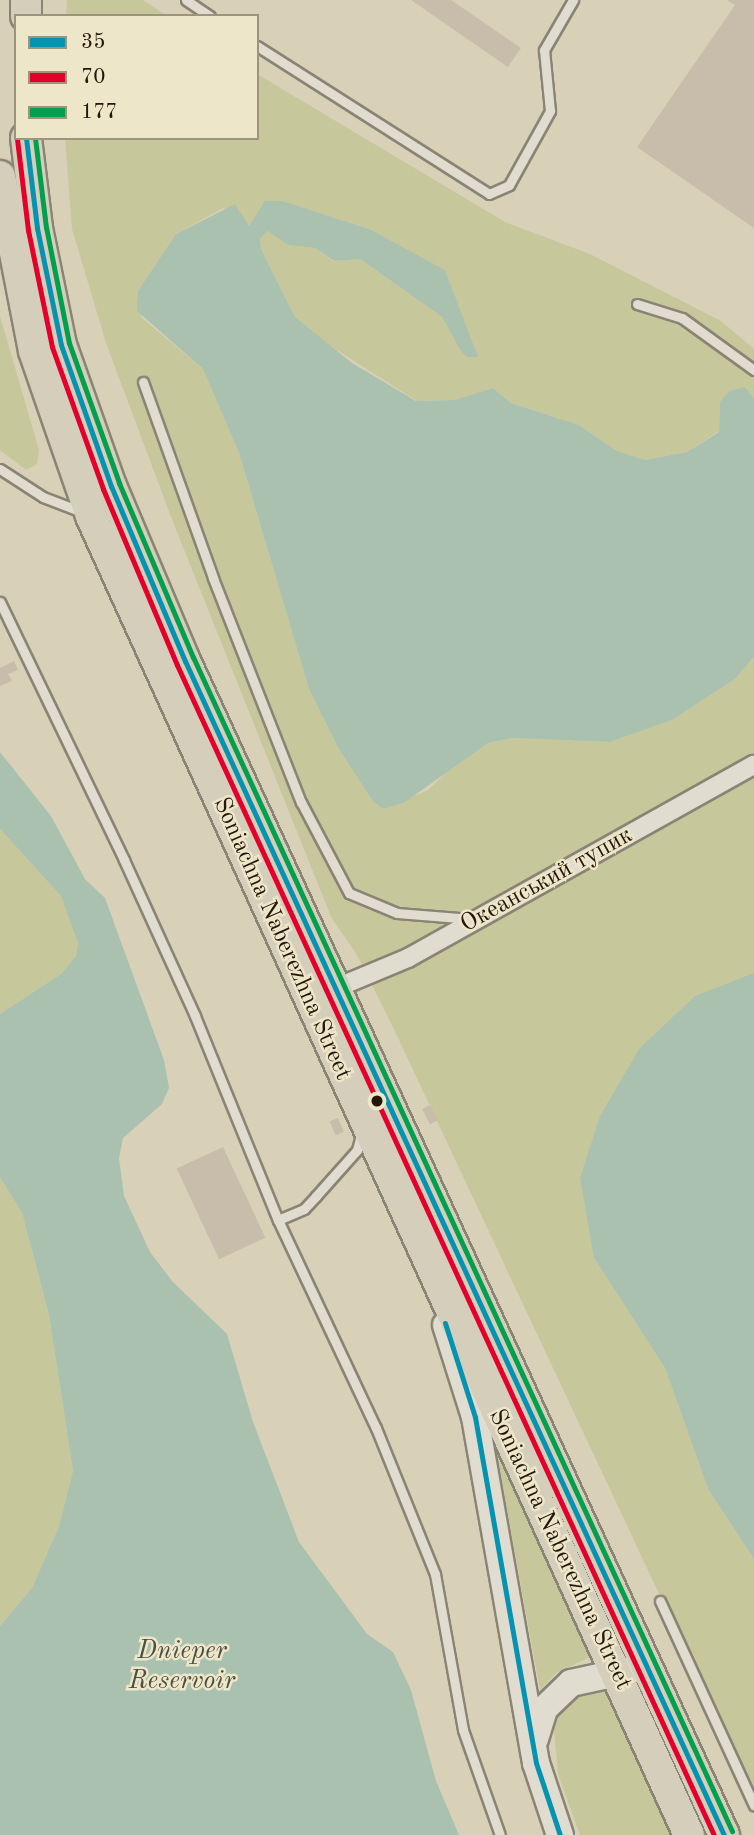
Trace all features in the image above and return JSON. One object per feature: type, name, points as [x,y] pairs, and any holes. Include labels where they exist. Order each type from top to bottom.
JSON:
[{"type":"main road","name":"Soniachna Naberezhna Street","points":[[26,140],[48,286],[87,423],[186,661],[724,1835]]},
{"type":"main road","name":"Soniachna Naberezhna Street","points":[[0,176],[3,219],[42,381],[91,516],[689,1835]]},
{"type":"main road","points":[[423,1253],[475,1417],[536,1763],[560,1835]]},
{"type":"main road","points":[[536,1763],[535,1731],[556,1694],[586,1676],[648,1667]]},
{"type":"street","name":"Океанський тупик","points":[[336,989],[408,958],[754,765]]},
{"type":"lane","points":[[186,0],[207,14]]},
{"type":"lane","points":[[259,47],[489,194],[509,185],[550,111],[544,50],[573,0]]},
{"type":"lane","points":[[637,304],[682,318],[754,370]]},
{"type":"lane","points":[[143,382],[213,579],[301,802],[349,893],[397,913],[478,919]]},
{"type":"lane","points":[[0,469],[43,496],[91,516]]},
{"type":"lane","points":[[0,602],[195,1016],[278,1220],[376,1428],[435,1574],[463,1730],[500,1835]]},
{"type":"lane","points":[[278,1220],[304,1209],[357,1150],[364,1123]]},
{"type":"lane","points":[[660,1601],[754,1805]]},
{"type":"green space","points":[[67,0],[143,0],[164,14],[66,14]]},
{"type":"green space","points":[[259,75],[505,222],[590,254],[721,321],[754,349],[754,398],[745,387],[720,402],[719,431],[687,452],[645,460],[617,451],[579,425],[511,403],[493,388],[454,400],[417,401],[310,333],[295,317],[261,249],[260,238],[267,231],[288,245],[315,248],[333,261],[360,259],[442,317],[467,357],[478,357],[369,229],[283,201],[249,226],[223,208],[176,234],[138,291],[142,318],[203,369],[239,453],[309,689],[337,746],[383,809],[428,790],[460,759],[488,743],[512,738],[610,742],[672,720],[735,679],[754,657],[754,973],[594,1258],[665,1368],[708,1489],[754,1559],[754,1796],[391,1023],[356,953],[332,919],[173,522],[106,343],[72,229],[65,140],[259,140]]},
{"type":"green space","points":[[0,316],[39,450],[37,464],[26,470],[0,450]]},
{"type":"green space","points":[[0,829],[61,896],[78,943],[76,956],[61,974],[0,1014]]},
{"type":"green space","points":[[0,1177],[22,1213],[49,1315],[73,1471],[59,1526],[32,1588],[0,1626]]},
{"type":"green space","points":[[495,1443],[590,1657],[556,1673],[540,1690]]},
{"type":"green space","points":[[598,1686],[607,1692],[672,1835],[580,1835],[558,1774],[554,1730],[557,1713],[577,1694]]},
{"type":"water","points":[[265,201],[283,201],[369,229],[445,270],[478,357],[467,357],[461,351],[442,317],[360,259],[334,261],[315,248],[288,245],[267,231],[260,239],[261,249],[295,317],[352,363],[416,401],[454,400],[493,388],[511,403],[579,425],[617,451],[645,460],[687,452],[719,432],[720,402],[729,391],[745,387],[754,398],[754,657],[735,679],[672,720],[610,742],[512,738],[488,743],[405,802],[383,809],[373,801],[337,746],[309,689],[239,453],[203,369],[137,311],[138,291],[176,234],[235,204],[249,226]]},
{"type":"water","name":"Dnieper Reservoir","points":[[0,752],[51,816],[85,879],[105,898],[164,1060],[169,1088],[162,1104],[123,1138],[119,1158],[124,1196],[150,1252],[172,1281],[227,1334],[253,1422],[299,1542],[367,1634],[393,1652],[411,1690],[436,1781],[459,1835],[0,1835],[0,1626],[32,1588],[59,1526],[73,1471],[49,1315],[22,1213],[0,1177],[0,1014],[61,974],[76,956],[78,943],[61,896],[0,829]]},
{"type":"water","points":[[754,973],[754,1559],[708,1489],[665,1368],[594,1258],[580,1178],[600,1116],[639,1049],[695,996]]},
{"type":"building","points":[[411,0],[451,0],[521,48],[508,67]]},
{"type":"building","points":[[727,0],[754,0],[754,228],[637,147],[735,5]]},
{"type":"building","points":[[14,661],[18,670],[8,674],[12,681],[0,686],[0,668]]},
{"type":"building","points":[[430,1105],[438,1120],[430,1124],[422,1109]]},
{"type":"building","points":[[338,1118],[344,1132],[336,1135],[330,1122]]},
{"type":"building","points":[[223,1147],[265,1238],[219,1259],[177,1169]]},
{"type":"transit line","name":"70","points":[[17,140],[28,230],[52,347],[103,489],[177,665],[714,1835]]},
{"type":"transit line","name":"35","points":[[26,140],[37,228],[61,345],[111,486],[185,661],[724,1835]]},
{"type":"transit line","name":"177","points":[[35,140],[46,227],[69,343],[119,483],[193,657],[732,1831]]},
{"type":"transit line","name":"35","points":[[445,1323],[475,1417],[536,1763],[560,1835]]}]
